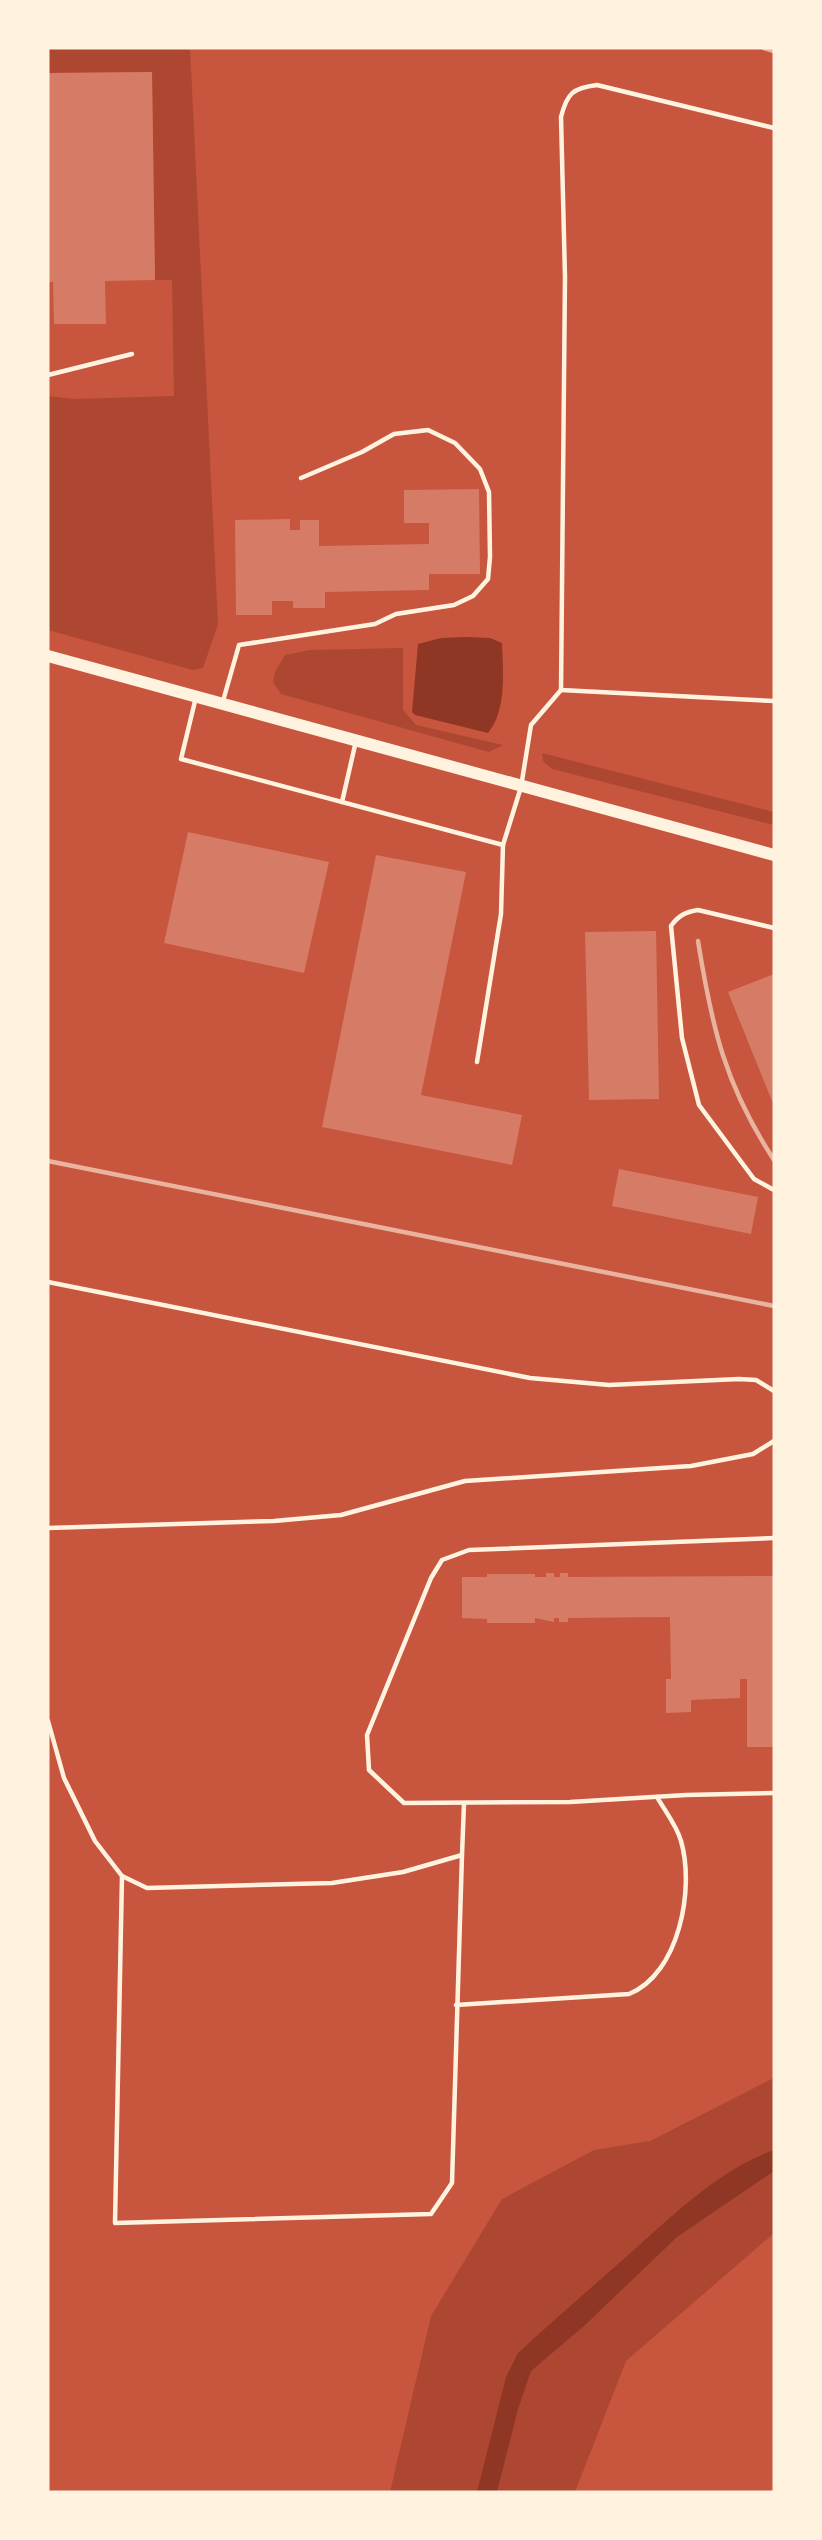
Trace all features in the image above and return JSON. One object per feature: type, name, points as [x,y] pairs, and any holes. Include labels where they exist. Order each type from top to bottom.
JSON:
[{"type":"main road","points":[[48,656],[774,855]]},
{"type":"lane","points":[[477,1062],[501,914],[503,845],[521,787],[531,725],[561,690],[565,278],[561,117],[564,104],[576,90],[597,85],[774,128]]},
{"type":"lane","points":[[48,375],[132,354]]},
{"type":"lane","points":[[222,704],[239,645],[375,624],[396,614],[454,605],[473,596],[488,579],[489,492],[480,469],[455,443],[428,430],[394,434],[362,452],[301,478]]},
{"type":"lane","points":[[561,690],[774,701]]},
{"type":"lane","points":[[196,697],[181,759],[503,845]]},
{"type":"lane","points":[[342,802],[356,741]]},
{"type":"lane","points":[[774,928],[698,910],[677,917],[671,926],[682,1038],[699,1105],[754,1179],[774,1190]]},
{"type":"lane","points":[[48,1282],[530,1378],[609,1385],[739,1379],[756,1380],[774,1391]]},
{"type":"lane","points":[[48,1528],[274,1521],[342,1515],[465,1481],[691,1466],[753,1454],[774,1441]]},
{"type":"lane","points":[[774,1538],[470,1550],[442,1560],[431,1578],[367,1735],[369,1770],[404,1803],[570,1803],[774,1793]]},
{"type":"lane","points":[[48,1721],[64,1778],[95,1841],[122,1876],[147,1888],[332,1883],[403,1872],[462,1855]]},
{"type":"lane","points":[[456,2005],[629,1994],[643,1988],[663,1967],[681,1923],[687,1870],[681,1839],[657,1797]]},
{"type":"lane","points":[[122,1876],[115,2223],[431,2214],[452,2183],[464,1804]]},
{"type":"shaded area","points":[[48,48],[190,48],[218,624],[203,668],[193,670],[48,630],[48,396],[74,399],[174,396],[172,280],[155,280],[152,72],[48,73]]},
{"type":"shaded area","points":[[441,638],[490,638],[502,643],[503,690],[498,713],[488,733],[415,715],[412,712],[418,644]]},
{"type":"shaded area","points":[[403,648],[403,710],[416,725],[503,745],[489,752],[281,694],[273,682],[275,672],[285,655],[310,650]]},
{"type":"shaded area","points":[[542,753],[774,812],[774,825],[552,769],[543,761]]},
{"type":"shaded area","points":[[774,2078],[774,2233],[626,2361],[575,2492],[390,2492],[431,2316],[502,2199],[594,2150],[650,2141]]},
{"type":"shaded area","points":[[774,2150],[774,2171],[677,2237],[584,2326],[531,2371],[518,2409],[497,2492],[477,2492],[506,2377],[518,2353],[696,2196],[734,2170]]},
{"type":"building","points":[[152,72],[155,280],[105,281],[106,324],[54,324],[53,282],[48,282],[48,73]]},
{"type":"building","points":[[479,489],[480,574],[429,574],[429,590],[325,592],[325,608],[293,608],[293,601],[272,601],[272,615],[236,615],[235,520],[290,519],[290,530],[300,530],[300,520],[319,520],[319,546],[429,544],[429,523],[404,523],[404,490]]},
{"type":"building","points":[[188,832],[329,862],[304,973],[164,943]]},
{"type":"building","points":[[376,855],[466,872],[421,1095],[522,1115],[512,1165],[322,1127]]},
{"type":"building","points":[[656,931],[659,1099],[589,1100],[585,932]]},
{"type":"building","points":[[774,974],[774,1106],[728,992]]},
{"type":"building","points":[[619,1169],[758,1197],[751,1234],[612,1206]]},
{"type":"building","points":[[546,1573],[554,1573],[554,1577],[560,1577],[560,1573],[568,1573],[568,1577],[774,1576],[774,1747],[747,1747],[747,1679],[740,1679],[740,1698],[691,1700],[691,1712],[666,1713],[666,1679],[671,1679],[670,1617],[568,1618],[568,1622],[559,1622],[559,1618],[554,1618],[554,1622],[535,1618],[535,1623],[487,1623],[487,1619],[462,1618],[462,1577],[487,1577],[487,1574],[535,1574],[535,1577],[546,1577]]},
{"type":"railway","points":[[764,48],[774,51]]},
{"type":"railway","points":[[698,941],[715,1029],[732,1081],[757,1133],[774,1160]]},
{"type":"railway","points":[[48,1161],[774,1306]]}]
